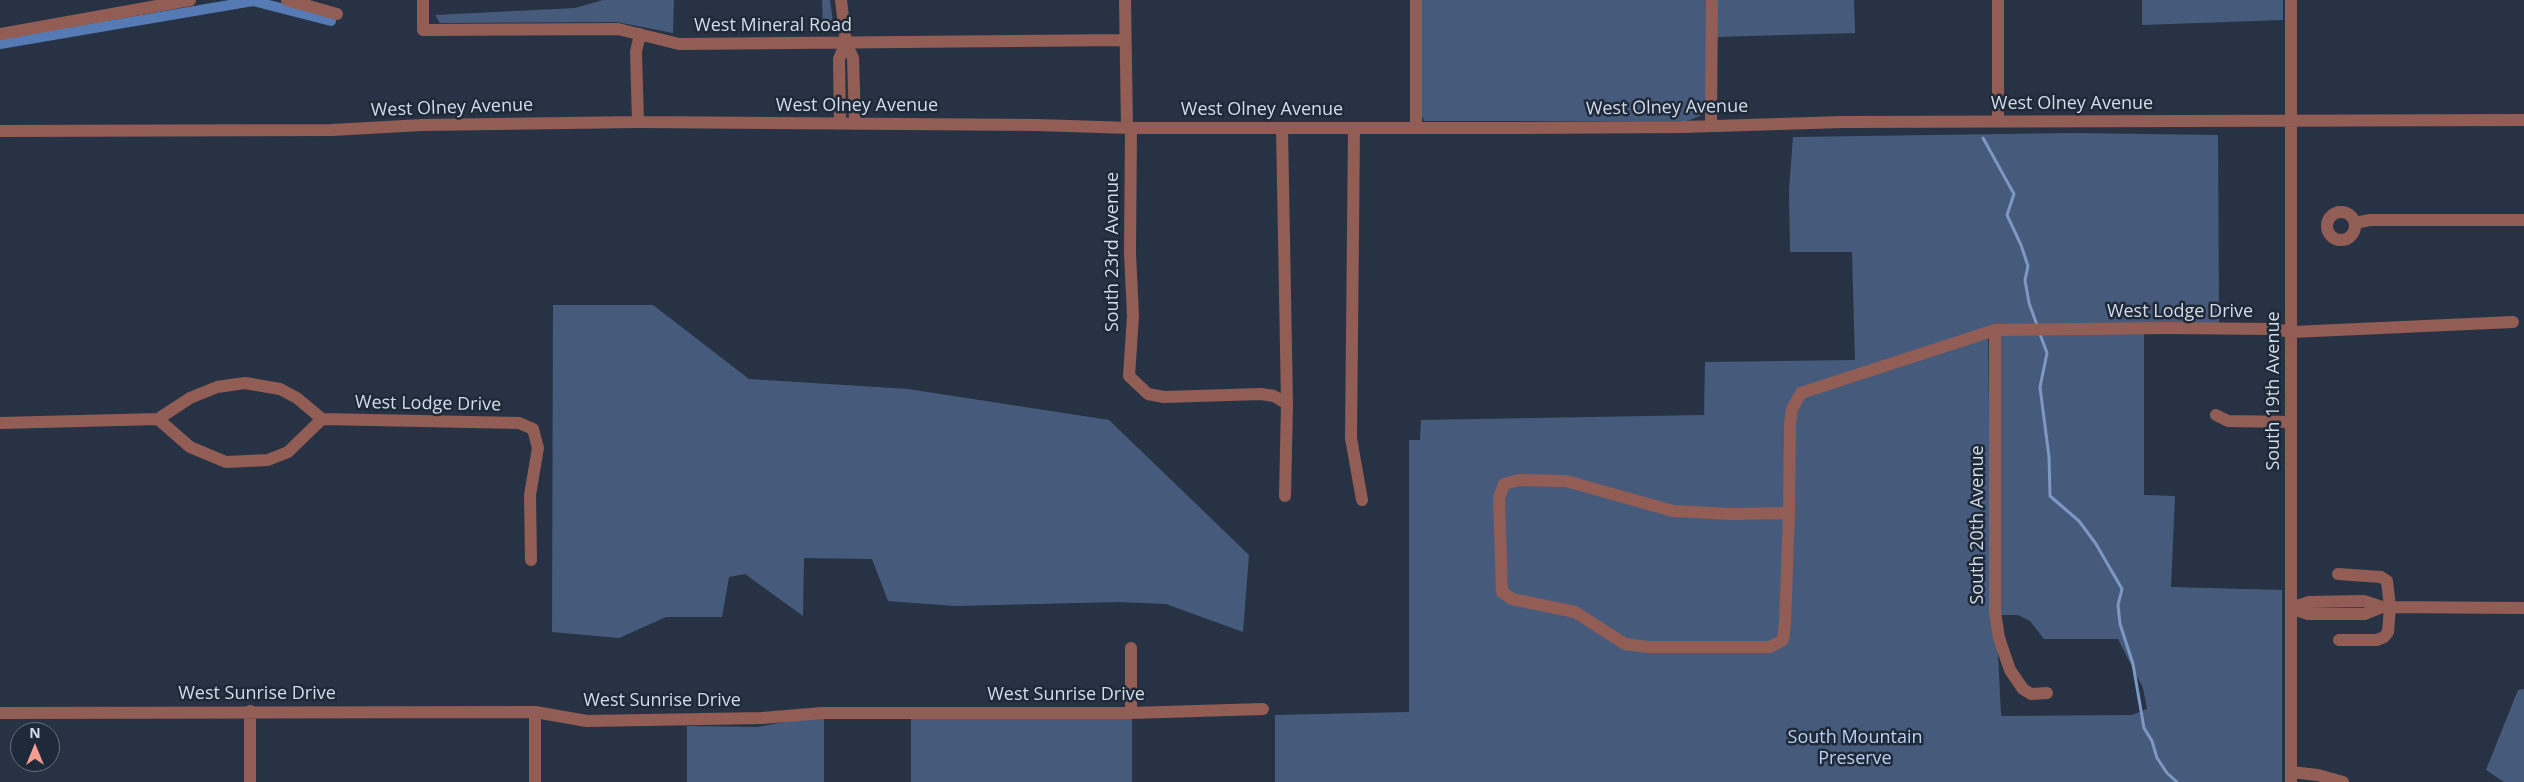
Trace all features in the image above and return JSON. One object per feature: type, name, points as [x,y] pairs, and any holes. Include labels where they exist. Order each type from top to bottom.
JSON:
[{"type":"street","points":[[0,34],[190,0]]},
{"type":"street","points":[[287,0],[337,14]]},
{"type":"street","name":"West Mineral Road","points":[[423,0],[423,30],[618,29],[679,44],[1125,40]]},
{"type":"street","points":[[841,0],[846,43],[853,58],[855,124]]},
{"type":"street","name":"South 23rd Avenue","points":[[1125,0],[1133,316],[1129,376],[1148,394],[1164,398],[1261,394],[1274,396],[1286,404]]},
{"type":"street","points":[[1416,0],[1416,128]]},
{"type":"street","points":[[1711,125],[1712,0]]},
{"type":"street","points":[[1998,0],[1998,122]]},
{"type":"street","name":"South 19th Avenue","points":[[2291,0],[2291,777]]},
{"type":"street","points":[[638,122],[636,52],[640,34]]},
{"type":"street","points":[[840,124],[839,59],[846,43]]},
{"type":"street","points":[[840,79],[854,79]]},
{"type":"street","name":"West Olney Avenue","points":[[0,131],[332,130],[431,124],[638,122],[1129,128],[1682,128],[1788,122],[2524,120]]},
{"type":"street","points":[[1282,128],[1286,404],[1285,496]]},
{"type":"street","points":[[1354,128],[1351,438],[1362,500]]},
{"type":"street","points":[[2355,223],[2370,220],[2524,220]]},
{"type":"street","name":"West Lodge Drive","points":[[1789,513],[1790,423],[1792,408],[1801,393],[1996,330],[2177,328],[2273,329],[2292,332],[2513,322]]},
{"type":"street","name":"South 20th Avenue","points":[[1996,330],[1995,612],[1999,638],[2010,670],[2023,688],[2031,694],[2047,693]]},
{"type":"street","points":[[0,423],[158,420],[190,398],[217,387],[245,383],[280,388],[297,398],[322,419],[318,425],[288,452],[268,460],[226,462],[190,447],[158,420]]},
{"type":"street","points":[[2216,415],[2228,421],[2291,422]]},
{"type":"street","name":"West Lodge Drive","points":[[322,419],[519,423],[533,429],[538,448],[530,495],[531,560]]},
{"type":"street","points":[[1519,480],[1566,481],[1673,511],[1731,514],[1789,513],[1783,640],[1770,647],[1648,647],[1625,644],[1575,612],[1537,602],[1512,599],[1502,592],[1499,498],[1504,484],[1519,480]]},
{"type":"street","points":[[2338,574],[2381,577],[2387,581],[2386,608],[2388,632],[2384,637],[2377,640],[2339,640]]},
{"type":"street","points":[[2291,608],[2308,614],[2365,614],[2386,608],[2524,608]]},
{"type":"street","points":[[1131,648],[1131,713]]},
{"type":"street","name":"West Sunrise Drive","points":[[0,713],[250,711],[535,712],[586,721],[762,718],[822,713],[1131,713],[1264,709]]},
{"type":"street","points":[[250,711],[250,782]]},
{"type":"street","points":[[535,712],[535,782]]},
{"type":"street","points":[[2291,777],[2318,775],[2343,782]]},
{"type":"green space","points":[[603,0],[674,0],[673,33],[617,22],[440,23],[435,15],[575,8]]},
{"type":"green space","points":[[822,0],[830,0],[833,22],[831,29],[823,34]]},
{"type":"green space","points":[[1419,0],[1707,0],[1706,100],[1700,116],[1687,121],[1424,121],[1419,108]]},
{"type":"green space","points":[[1716,0],[1854,0],[1855,33],[1715,37]]},
{"type":"green space","points":[[2142,0],[2283,0],[2283,20],[2142,25]]},
{"type":"green space","name":"South Mountain Preserve","points":[[2074,133],[2218,135],[2219,323],[1988,326],[1991,615],[1998,654],[2001,714],[2002,716],[2132,715],[2147,709],[2143,688],[2118,639],[2044,639],[2030,621],[2018,615],[2001,615],[2000,334],[2144,333],[2144,495],[2175,496],[2171,587],[2282,590],[2282,782],[1275,782],[1275,715],[1409,712],[1409,440],[1420,440],[1421,420],[1704,415],[1705,362],[1855,360],[1852,252],[1790,252],[1789,190],[1793,137]]},
{"type":"green space","points":[[553,305],[653,305],[749,379],[908,389],[1109,420],[1249,555],[1243,632],[1166,604],[1119,602],[955,606],[888,601],[872,559],[804,558],[803,616],[745,574],[729,577],[722,617],[666,617],[619,638],[552,632]]},
{"type":"green space","points":[[2524,689],[2524,782],[2504,782],[2486,770],[2518,690]]},
{"type":"green space","points":[[824,715],[824,782],[687,782],[687,726],[757,727]]},
{"type":"green space","points":[[911,717],[1132,718],[1132,782],[911,782]]},
{"type":"waterway","points":[[0,44],[253,1],[331,21]]},
{"type":"waterway","points":[[1983,138],[2014,194],[2007,215],[2021,245],[2028,266],[2025,280],[2029,303],[2037,325]]},
{"type":"waterway","points":[[2040,334],[2047,353],[2040,387],[2049,457],[2050,496],[2079,521],[2096,544],[2122,589],[2118,605],[2120,624],[2133,664],[2144,728],[2152,741],[2157,758],[2167,773],[2177,782]]}]
